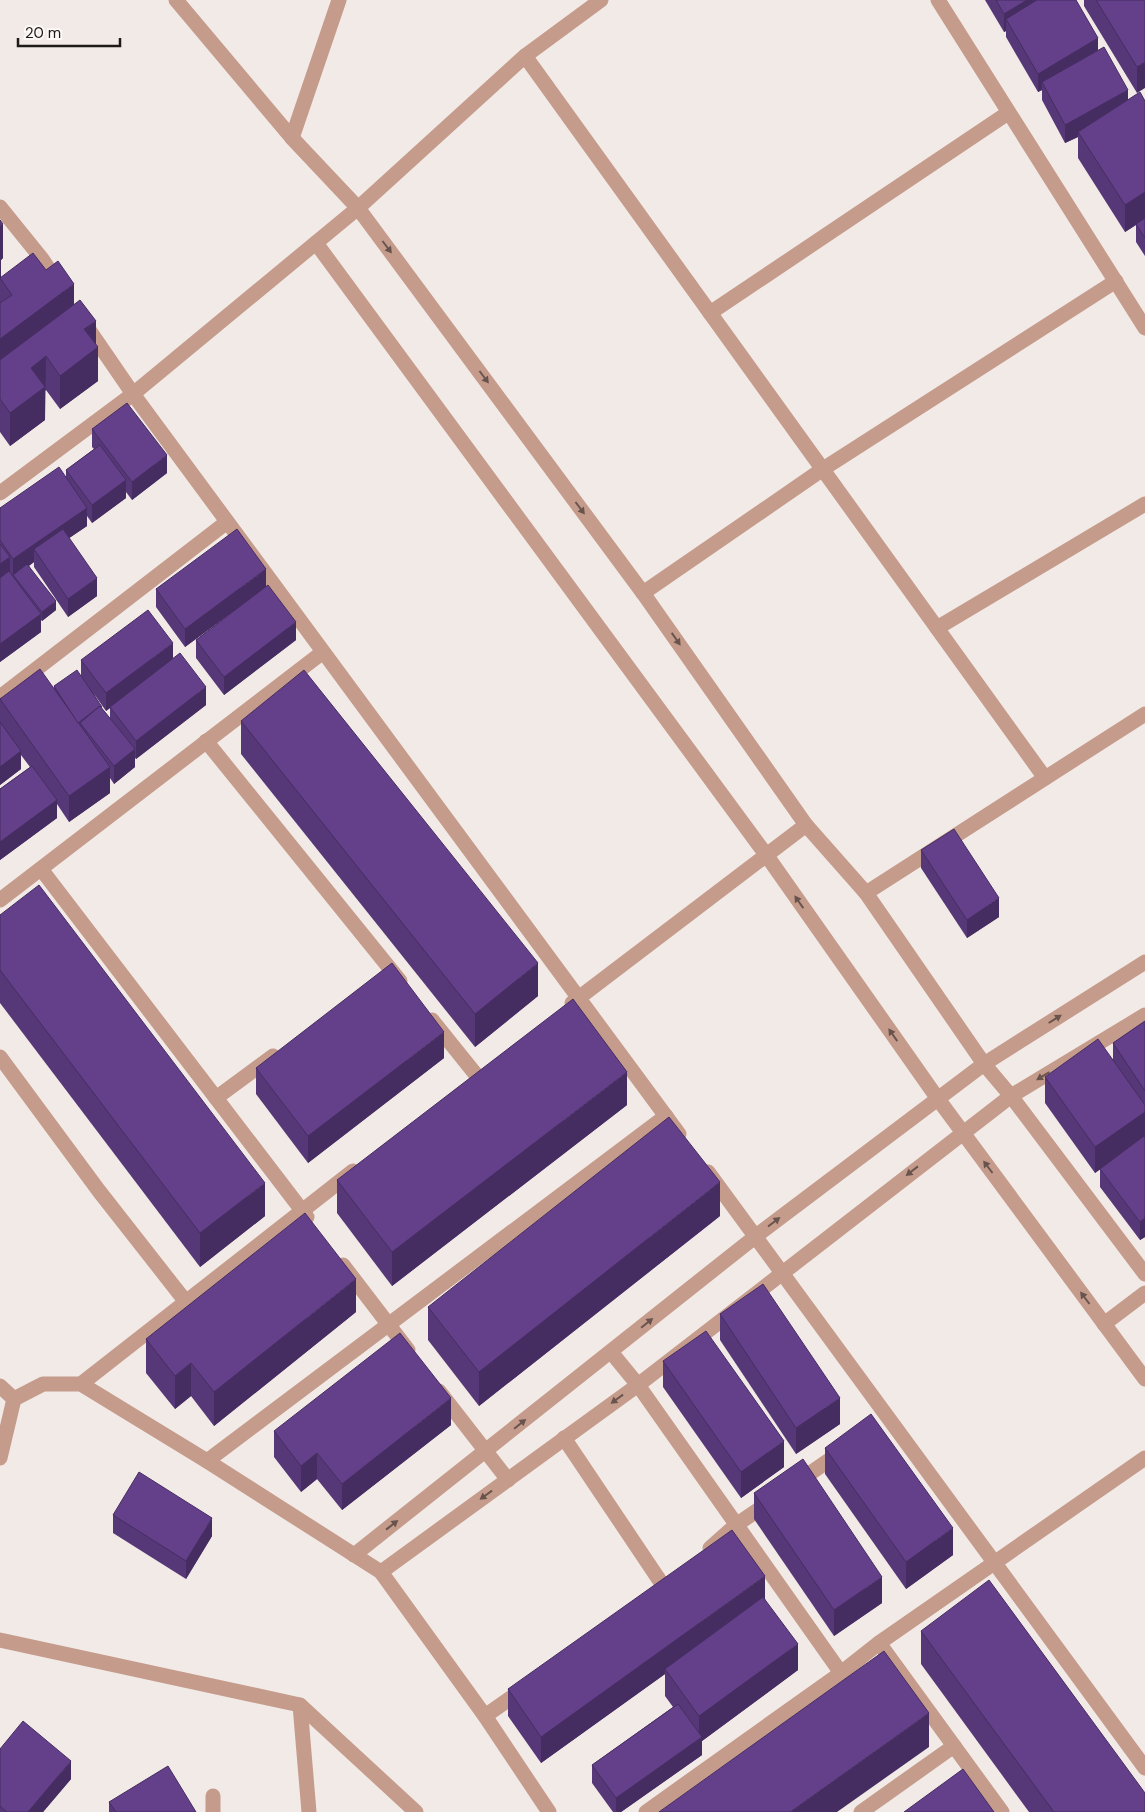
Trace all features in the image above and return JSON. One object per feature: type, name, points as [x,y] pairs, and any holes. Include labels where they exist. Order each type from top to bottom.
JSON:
[{"type":"street","points":[[176,0],[292,138],[358,208],[643,592],[806,825],[866,893],[984,1064],[1011,1096],[1145,1274]]},
{"type":"street","points":[[292,138],[339,0]]},
{"type":"street","points":[[0,493],[132,394],[358,208],[525,56],[601,0]]},
{"type":"street","points":[[938,0],[1145,328]]},
{"type":"street","points":[[525,56],[1045,778]]},
{"type":"street","points":[[710,313],[1008,113]]},
{"type":"street","points":[[0,207],[42,259],[68,299]]},
{"type":"street","points":[[316,242],[767,856],[962,1133],[1145,1379]]},
{"type":"street","points":[[28,270],[42,259]]},
{"type":"street","points":[[643,592],[823,469],[1116,281]]},
{"type":"street","points":[[79,315],[132,394],[688,1146]]},
{"type":"street","points":[[937,628],[1145,504]]},
{"type":"street","points":[[0,697],[227,522]]},
{"type":"street","points":[[0,900],[323,652]]},
{"type":"street","points":[[866,893],[1145,714]]},
{"type":"street","points":[[206,741],[410,992]]},
{"type":"street","points":[[563,1009],[806,825]]},
{"type":"street","points":[[41,868],[313,1226]]},
{"type":"street","points":[[354,1555],[756,1236],[984,1064],[1145,962]]},
{"type":"street","points":[[375,981],[391,969]]},
{"type":"street","points":[[422,1007],[481,1073],[462,1087]]},
{"type":"street","points":[[381,1572],[638,1385],[1011,1096],[1145,1014]]},
{"type":"street","points":[[216,1098],[288,1046]]},
{"type":"street","points":[[0,1057],[99,1191],[186,1302]]},
{"type":"street","points":[[207,1461],[666,1116]]},
{"type":"street","points":[[699,1161],[996,1562],[1145,1768]]},
{"type":"street","points":[[81,1384],[363,1164]]},
{"type":"street","points":[[336,1256],[419,1364]]},
{"type":"street","points":[[1104,1324],[1145,1293]]},
{"type":"street","points":[[611,1352],[638,1385],[841,1673]]},
{"type":"street","points":[[431,1380],[508,1480]]},
{"type":"street","points":[[0,1458],[14,1399],[43,1384],[81,1384],[207,1461],[381,1572],[485,1716],[549,1812]]},
{"type":"street","points":[[0,1386],[14,1399]]},
{"type":"street","points":[[873,1429],[889,1418]]},
{"type":"street","points":[[564,1438],[664,1588]]},
{"type":"street","points":[[700,1556],[736,1525],[849,1446]]},
{"type":"street","points":[[646,1812],[841,1673],[879,1643],[1145,1458]]},
{"type":"street","points":[[649,1599],[679,1575]]},
{"type":"street","points":[[0,1640],[300,1705],[416,1812]]},
{"type":"street","points":[[879,1643],[1002,1812]]},
{"type":"street","points":[[485,1716],[540,1677]]},
{"type":"street","points":[[300,1705],[308,1812]]},
{"type":"street","points":[[861,1812],[954,1746]]},
{"type":"street","points":[[213,1796],[213,1812]]},
{"type":"building","points":[[996,0],[1027,0],[1004,14]]},
{"type":"building","points":[[1037,0],[1076,0],[1098,38],[1038,74],[1006,19]]},
{"type":"building","points":[[1096,0],[1145,0],[1145,62],[1137,67]]},
{"type":"building","points":[[1104,47],[1128,90],[1065,125],[1042,82]]},
{"type":"building","points":[[1140,92],[1145,101],[1145,192],[1125,205],[1078,132]]},
{"type":"building","points":[[1145,218],[1145,238],[1136,224]]},
{"type":"building","points":[[33,253],[46,270],[58,261],[74,284],[0,339],[0,303],[12,295],[0,278]]},
{"type":"building","points":[[80,300],[96,321],[84,329],[98,347],[60,376],[46,356],[31,368],[45,387],[10,413],[0,399],[0,360]]},
{"type":"building","points":[[127,403],[167,455],[132,482],[92,429]]},
{"type":"building","points":[[100,445],[126,480],[92,505],[66,470]]},
{"type":"building","points":[[59,467],[87,508],[13,559],[0,540],[0,508]]},
{"type":"building","points":[[63,529],[97,578],[68,599],[34,549]]},
{"type":"building","points":[[237,529],[266,569],[185,629],[156,589]]},
{"type":"building","points":[[0,544],[10,557],[0,564]]},
{"type":"building","points":[[27,564],[56,601],[42,612],[13,575]]},
{"type":"building","points":[[9,571],[41,614],[0,644],[0,578]]},
{"type":"building","points":[[268,585],[296,622],[224,677],[196,640]]},
{"type":"building","points":[[148,610],[173,643],[106,693],[81,660]]},
{"type":"building","points":[[180,653],[206,687],[136,741],[110,707]]},
{"type":"building","points":[[40,669],[110,767],[69,796],[0,699]]},
{"type":"building","points":[[77,670],[102,707],[100,706],[78,723],[54,686]]},
{"type":"building","points":[[304,670],[538,963],[475,1014],[241,721]]},
{"type":"building","points":[[100,706],[135,749],[114,766],[80,723]]},
{"type":"building","points":[[0,722],[21,751],[0,767]]},
{"type":"building","points":[[32,766],[57,800],[0,842],[0,789]]},
{"type":"building","points":[[954,829],[999,898],[967,920],[921,850]]},
{"type":"building","points":[[39,885],[265,1183],[200,1233],[0,970],[0,915]]},
{"type":"building","points":[[392,963],[444,1032],[308,1136],[256,1068]]},
{"type":"building","points":[[573,999],[627,1072],[392,1252],[337,1180]]},
{"type":"building","points":[[1145,1021],[1145,1091],[1113,1043]]},
{"type":"building","points":[[1098,1039],[1145,1105],[1145,1112],[1095,1147],[1045,1077]]},
{"type":"building","points":[[669,1117],[720,1182],[479,1372],[428,1307]]},
{"type":"building","points":[[1144,1136],[1145,1218],[1140,1222],[1100,1169]]},
{"type":"building","points":[[305,1213],[356,1279],[214,1392],[191,1363],[175,1376],[146,1339]]},
{"type":"building","points":[[763,1284],[840,1398],[796,1428],[720,1314]]},
{"type":"building","points":[[706,1331],[784,1441],[741,1472],[663,1361]]},
{"type":"building","points":[[400,1333],[451,1398],[342,1484],[317,1453],[301,1466],[274,1431]]},
{"type":"building","points":[[871,1414],[953,1528],[906,1562],[825,1448]]},
{"type":"building","points":[[803,1459],[882,1577],[834,1610],[754,1493]]},
{"type":"building","points":[[139,1472],[212,1518],[186,1561],[113,1515]]},
{"type":"building","points":[[732,1530],[765,1576],[541,1737],[508,1689]]},
{"type":"building","points":[[989,1580],[1145,1793],[1145,1812],[1054,1812],[921,1631]]},
{"type":"building","points":[[763,1597],[798,1644],[699,1716],[665,1669]]},
{"type":"building","points":[[884,1651],[929,1713],[790,1812],[659,1812]]},
{"type":"building","points":[[678,1704],[702,1737],[616,1798],[592,1765]]},
{"type":"building","points":[[23,1721],[71,1761],[28,1812],[7,1812],[0,1806],[0,1749]]},
{"type":"building","points":[[168,1766],[196,1812],[116,1812],[109,1802]]},
{"type":"building","points":[[963,1769],[994,1812],[904,1812]]}]
